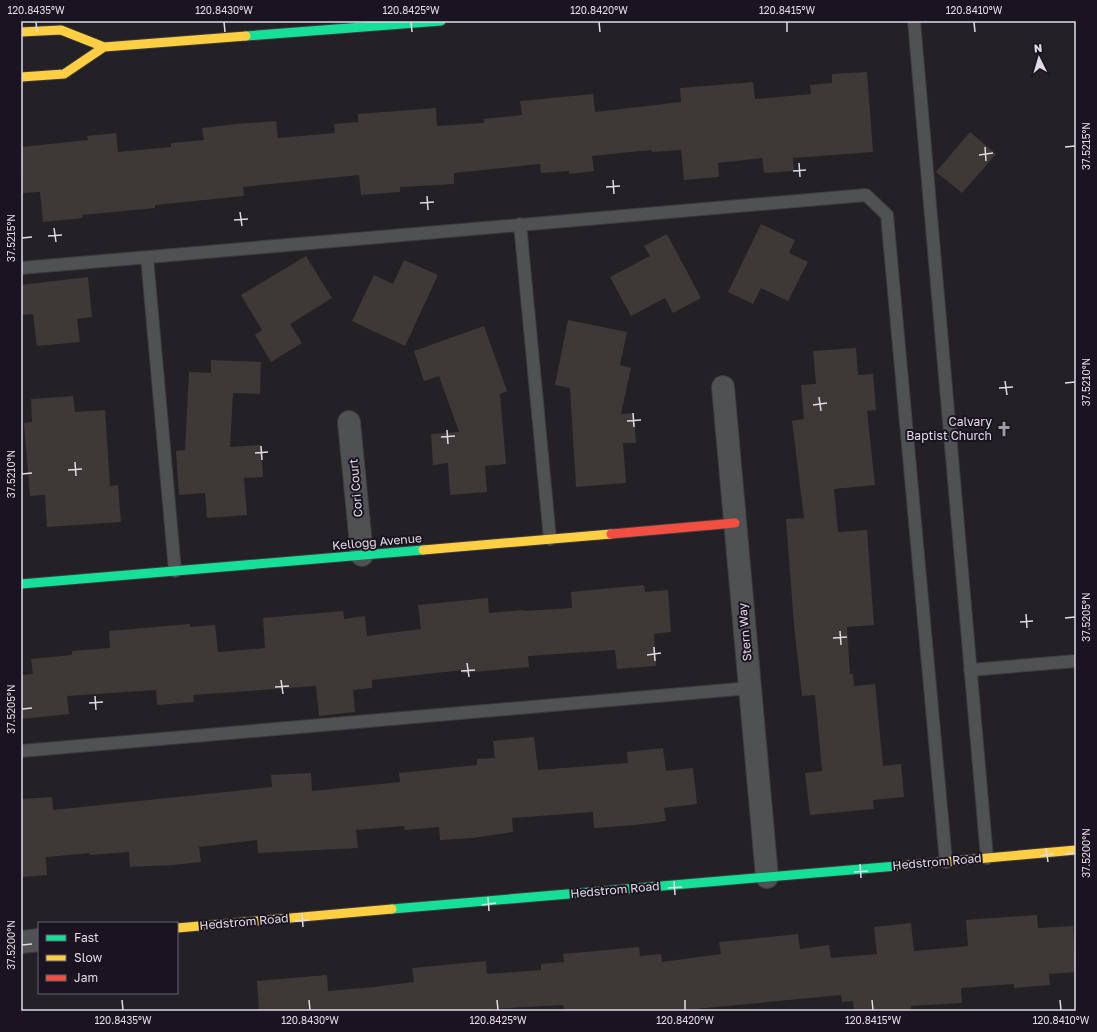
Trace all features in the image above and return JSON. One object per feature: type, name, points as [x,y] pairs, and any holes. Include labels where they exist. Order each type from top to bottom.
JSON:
[{"type":"street","points":[[21,32],[61,30],[104,48],[377,24],[441,21]]},
{"type":"street","points":[[21,77],[64,74],[104,48]]},
{"type":"street","name":"Stern Way","points":[[723,387],[767,877]]},
{"type":"street","name":"Cori Court","points":[[349,422],[362,555]]},
{"type":"street","name":"Kellogg Avenue","points":[[21,584],[735,524]]},
{"type":"street","name":"Hedstrom Road","points":[[178,928],[1076,850]]},
{"type":"street","points":[[21,942],[38,940]]},
{"type":"lane","points":[[914,21],[987,858]]},
{"type":"lane","points":[[21,268],[866,195],[887,215],[946,862]]},
{"type":"lane","points":[[520,224],[550,539]]},
{"type":"lane","points":[[147,257],[176,571]]},
{"type":"lane","points":[[970,670],[1076,661]]},
{"type":"lane","points":[[21,751],[750,688]]},
{"type":"building","points":[[867,72],[873,152],[793,158],[794,171],[764,173],[762,158],[718,163],[719,177],[684,180],[681,150],[652,152],[651,150],[592,156],[594,171],[569,174],[569,171],[541,173],[540,164],[454,173],[454,184],[400,187],[400,192],[361,195],[359,175],[243,187],[244,196],[155,205],[155,208],[82,215],[83,218],[43,222],[40,192],[23,193],[21,147],[88,140],[87,136],[116,133],[118,152],[171,147],[171,143],[204,140],[202,128],[236,124],[276,121],[278,138],[335,133],[334,124],[358,122],[358,114],[436,108],[437,126],[484,123],[484,119],[522,115],[520,101],[593,94],[595,112],[681,102],[680,88],[753,82],[755,99],[811,94],[810,85],[832,83],[832,74]]},
{"type":"building","points":[[970,132],[996,154],[962,193],[936,172]]},
{"type":"building","points":[[761,224],[795,240],[789,253],[808,262],[788,301],[761,288],[753,304],[728,292]]},
{"type":"building","points":[[667,234],[701,298],[673,313],[665,298],[631,316],[610,277],[650,256],[644,246]]},
{"type":"building","points":[[306,256],[332,298],[290,324],[302,343],[271,362],[255,335],[262,330],[241,295]]},
{"type":"building","points":[[404,260],[438,275],[405,346],[352,321],[374,275],[393,284]]},
{"type":"building","points":[[88,277],[92,317],[77,319],[80,342],[37,346],[33,314],[21,315],[21,285]]},
{"type":"building","points":[[568,320],[627,332],[620,365],[631,368],[621,414],[634,413],[636,443],[623,443],[626,483],[576,487],[570,388],[555,385]]},
{"type":"building","points":[[484,326],[507,391],[500,394],[506,464],[485,466],[487,492],[450,495],[448,463],[433,465],[431,434],[459,432],[439,376],[424,381],[414,351]]},
{"type":"building","points":[[856,348],[858,375],[873,374],[876,410],[867,411],[875,485],[834,489],[838,532],[867,530],[874,625],[847,627],[850,674],[853,674],[854,686],[875,684],[883,766],[901,764],[904,797],[873,800],[874,809],[810,815],[805,773],[822,771],[815,695],[802,696],[794,625],[786,519],[804,518],[792,421],[804,419],[801,385],[816,384],[813,351]]},
{"type":"building","points":[[211,360],[261,362],[260,394],[233,393],[230,447],[261,445],[263,477],[244,478],[247,515],[207,518],[205,493],[179,495],[176,451],[185,450],[189,372],[211,373]]},
{"type":"building","points":[[73,396],[75,412],[105,410],[110,486],[118,485],[121,522],[47,527],[45,495],[30,496],[24,423],[32,422],[31,399]]},
{"type":"building","points":[[644,585],[645,592],[668,590],[671,632],[654,634],[656,666],[617,669],[615,650],[528,656],[529,667],[463,673],[463,670],[372,680],[372,688],[353,690],[355,712],[319,716],[316,686],[193,695],[194,702],[157,705],[156,690],[67,696],[69,714],[21,719],[21,675],[33,674],[31,659],[72,655],[72,651],[110,648],[109,631],[190,624],[190,627],[215,625],[218,652],[265,648],[263,618],[343,611],[344,619],[365,616],[367,636],[421,629],[418,605],[488,598],[489,613],[572,608],[571,592]]},
{"type":"building","points":[[534,737],[538,770],[628,763],[627,752],[663,748],[666,771],[693,768],[697,804],[664,808],[666,821],[635,825],[594,828],[593,812],[512,818],[513,832],[472,838],[440,840],[439,827],[405,830],[404,826],[356,830],[358,848],[258,853],[257,840],[199,847],[201,862],[173,865],[130,867],[129,852],[90,855],[90,853],[46,857],[47,875],[21,877],[21,799],[52,797],[53,810],[272,787],[271,775],[311,773],[312,791],[400,782],[399,773],[477,765],[477,759],[495,758],[493,741]]},
{"type":"building","points":[[1037,915],[1038,928],[1073,926],[1076,972],[1049,974],[1050,985],[1014,988],[1014,984],[961,988],[962,1003],[911,1006],[911,1011],[854,1011],[853,1001],[842,1002],[841,995],[674,1011],[564,1011],[563,1005],[492,1009],[493,1011],[259,1011],[257,981],[327,975],[328,991],[374,987],[414,982],[412,968],[486,961],[487,974],[541,970],[541,964],[564,962],[563,954],[639,947],[640,956],[661,954],[662,962],[721,954],[719,942],[798,934],[800,949],[829,945],[831,958],[877,954],[874,927],[911,923],[914,951],[968,946],[966,920]]},
{"type":"traffic: fast","points":[[246,36],[441,21]]},
{"type":"traffic: fast","points":[[21,584],[423,550]]},
{"type":"traffic: fast","points":[[392,909],[897,866]]},
{"type":"traffic: slow","points":[[21,32],[61,30],[104,47],[246,36]]},
{"type":"traffic: slow","points":[[21,77],[64,74],[104,47]]},
{"type":"traffic: slow","points":[[423,550],[611,534]]},
{"type":"traffic: slow","points":[[897,866],[1076,850]]},
{"type":"traffic: slow","points":[[178,928],[392,909]]},
{"type":"traffic: jam","points":[[611,534],[735,523]]},
{"type":"place","name":"Calvary Baptist Church","points":[[1004,429]]}]
